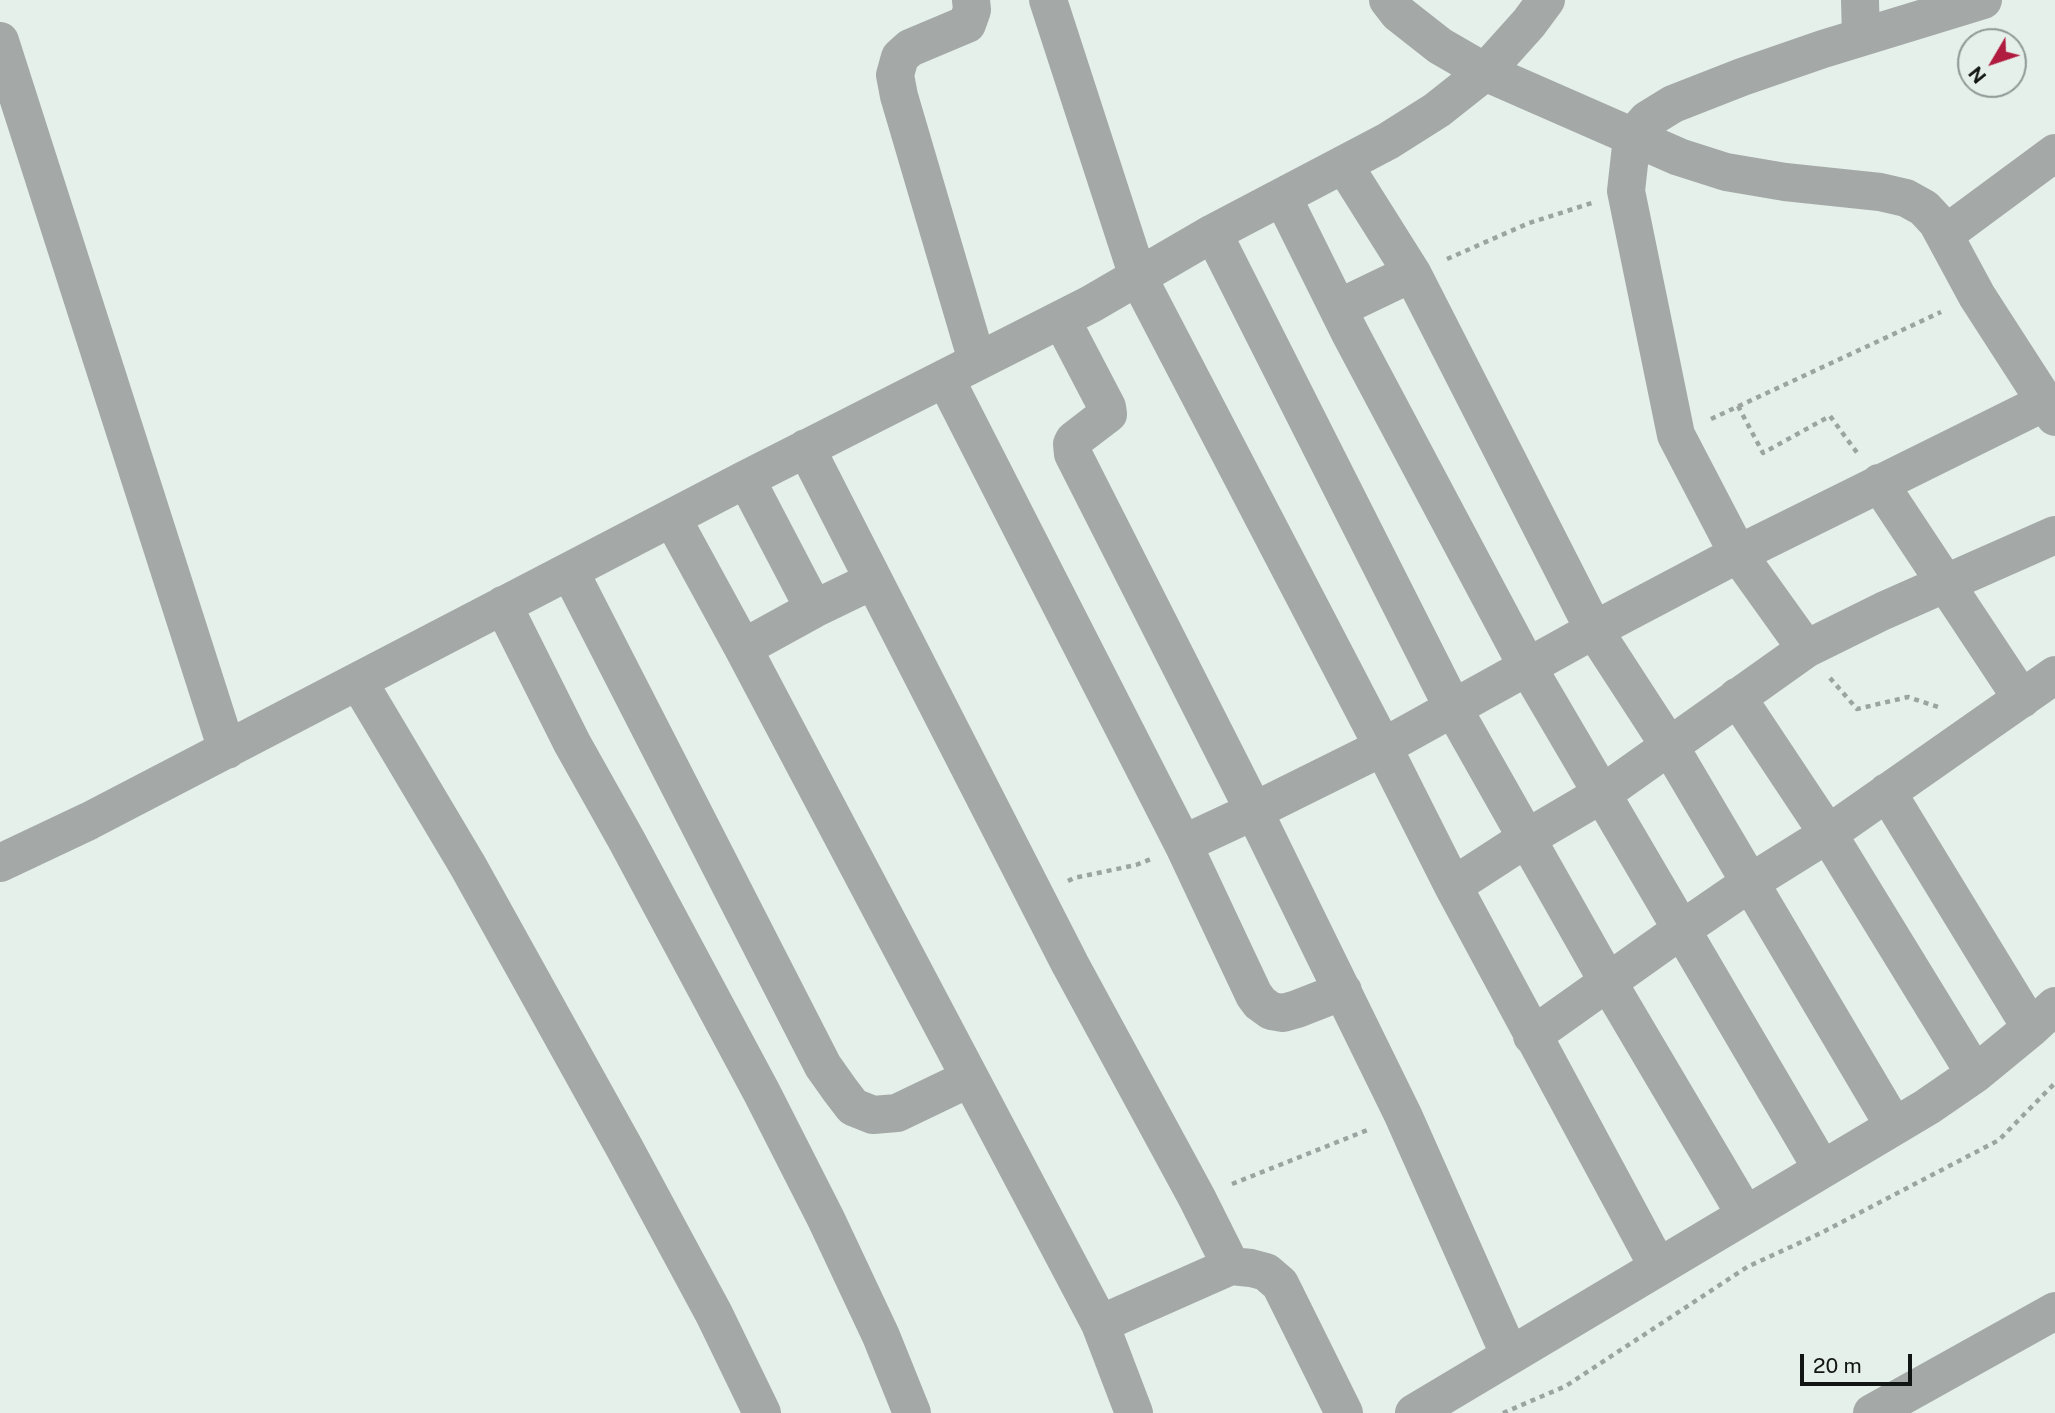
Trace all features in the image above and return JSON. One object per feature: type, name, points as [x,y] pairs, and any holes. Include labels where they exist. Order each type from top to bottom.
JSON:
[{"type":"street","points":[[971,0],[972,10],[967,24],[910,48],[900,57],[895,75],[961,370],[1254,995],[1271,1011],[1283,1013],[1343,991]]},
{"type":"street","points":[[1048,0],[1138,277],[1453,886],[1658,1267]]},
{"type":"street","points":[[1183,844],[1383,747],[1594,630],[1879,483],[2050,410],[1977,296],[1937,222],[1924,208],[1906,198],[1880,192],[1785,182],[1726,172],[1679,158],[1485,72],[1440,46],[1398,13],[1388,0]]},
{"type":"street","points":[[0,863],[89,821],[806,448],[1061,319],[1213,233],[1388,141],[1437,110],[1485,72],[1546,0]]},
{"type":"street","points":[[1860,0],[1861,37]]},
{"type":"street","points":[[1806,649],[1738,554],[1676,435],[1626,191],[1632,137],[1647,120],[1673,104],[1779,63],[1983,0]]},
{"type":"street","points":[[0,41],[227,750]]},
{"type":"street","points":[[1944,235],[2055,153]]},
{"type":"street","points":[[1343,165],[1412,274],[1594,630],[1670,747],[1894,1126]]},
{"type":"street","points":[[1283,198],[1350,333],[1527,666],[1822,1169]]},
{"type":"street","points":[[1213,233],[1453,708],[1608,982],[1745,1214]]},
{"type":"street","points":[[1339,308],[1412,274]]},
{"type":"street","points":[[1061,319],[1107,407],[1108,414],[1074,440],[1073,454],[1343,991],[1403,1115],[1510,1356]]},
{"type":"street","points":[[806,448],[1070,964],[1231,1266]]},
{"type":"street","points":[[746,479],[814,609]]},
{"type":"street","points":[[1879,483],[2022,699]]},
{"type":"street","points":[[672,518],[1100,1324],[1134,1413]]},
{"type":"street","points":[[1453,886],[1602,794],[1806,649],[1883,611],[2055,535]]},
{"type":"street","points":[[570,572],[823,1066],[853,1107],[873,1115],[897,1113],[970,1078]]},
{"type":"street","points":[[743,648],[872,581]]},
{"type":"street","points":[[503,605],[572,743],[634,853],[826,1219],[912,1413]]},
{"type":"street","points":[[1532,1036],[1681,930],[1828,834],[2055,676]]},
{"type":"street","points":[[358,681],[468,866],[624,1147],[714,1314],[762,1413]]},
{"type":"street","points":[[1737,697],[1828,834],[1975,1074]]},
{"type":"street","points":[[1414,1413],[1894,1126],[1975,1074],[2043,1017],[1887,792]]},
{"type":"street","points":[[1100,1324],[1231,1266],[1266,1272],[1280,1284],[1344,1413]]},
{"type":"street","points":[[1871,1413],[2055,1311]]},
{"type":"path","points":[[1412,274],[1529,223],[1626,191]]},
{"type":"path","points":[[1676,435],[1977,296]]},
{"type":"path","points":[[1738,406],[1763,453],[1830,416],[1879,483]]},
{"type":"path","points":[[1806,649],[1857,709],[1908,697],[1988,723]]},
{"type":"path","points":[[1037,900],[1074,878],[1136,865],[1183,844]]},
{"type":"path","points":[[1503,1413],[1566,1386],[1747,1267],[1821,1233],[1998,1140],[2055,1083]]},
{"type":"path","points":[[1197,1198],[1403,1115]]}]
